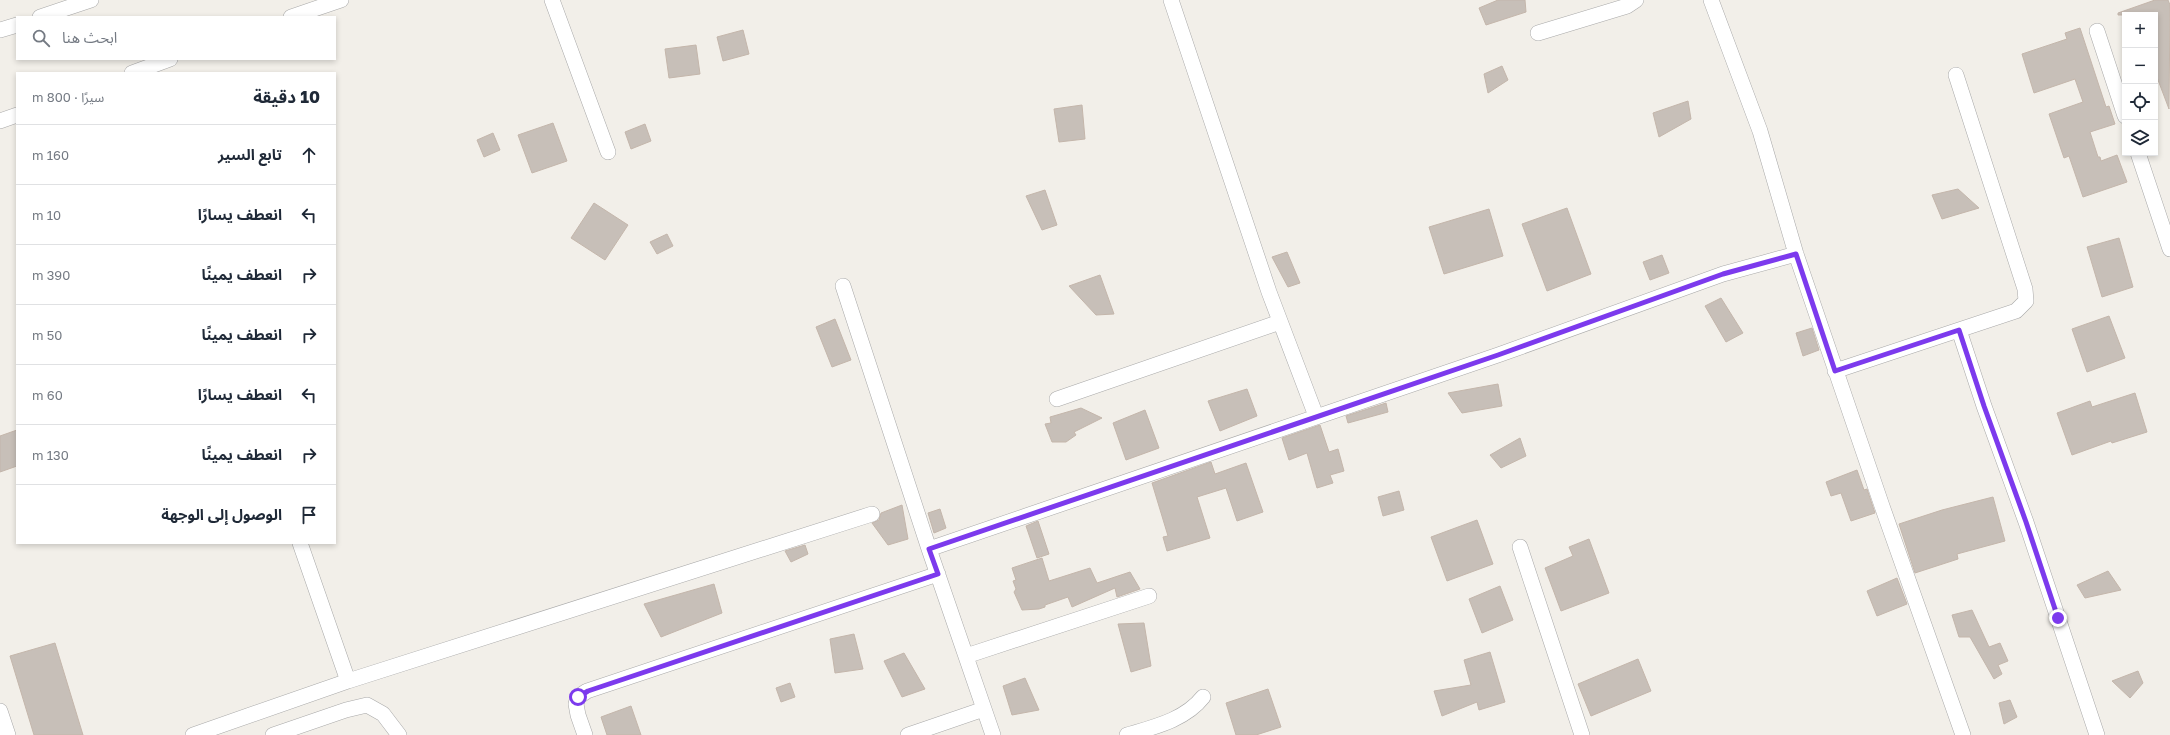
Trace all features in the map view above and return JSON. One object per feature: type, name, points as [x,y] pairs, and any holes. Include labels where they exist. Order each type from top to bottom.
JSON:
[{"type":"street","points":[[43,16],[91,0]]},
{"type":"street","points":[[294,16],[341,0]]},
{"type":"street","points":[[552,0],[608,152]]},
{"type":"street","points":[[1171,0],[1280,322],[1316,416]]},
{"type":"street","points":[[1538,33],[1627,6],[1636,0]]},
{"type":"street","points":[[1712,0],[1760,131],[1796,254],[1835,371],[1963,735]]},
{"type":"street","points":[[0,30],[16,25]]},
{"type":"street","points":[[2096,31],[2122,107]]},
{"type":"street","points":[[135,72],[167,60]]},
{"type":"street","points":[[1835,371],[2016,311],[2026,301],[2025,289],[1956,75]]},
{"type":"street","points":[[0,121],[16,115]]},
{"type":"street","points":[[2139,156],[2170,249]]},
{"type":"street","points":[[929,549],[1498,355],[1723,274],[1796,254]]},
{"type":"street","points":[[843,286],[929,549],[993,735]]},
{"type":"street","points":[[1057,399],[1280,322]]},
{"type":"street","points":[[1959,330],[1984,406],[2026,522],[2097,735]]},
{"type":"street","points":[[193,735],[348,681],[872,514]]},
{"type":"street","points":[[300,544],[348,681]]},
{"type":"street","points":[[1520,548],[1582,735]]},
{"type":"street","points":[[585,735],[576,704],[578,697],[588,691],[938,574]]},
{"type":"street","points":[[966,656],[1149,596]]},
{"type":"street","points":[[1127,735],[1182,715],[1194,708],[1203,697]]},
{"type":"street","points":[[273,735],[346,710],[367,705],[383,714],[399,735]]},
{"type":"street","points":[[908,735],[984,709]]},
{"type":"street","points":[[0,711],[8,735]]},
{"type":"building","points":[[1498,0],[1525,0],[1526,12],[1486,25],[1479,8]]},
{"type":"building","points":[[2155,0],[2168,0],[2170,5],[2169,109],[2158,80],[2158,12],[2122,12],[2122,15],[2118,15],[2118,13]]},
{"type":"building","points":[[2080,28],[2106,107],[2109,106],[2115,124],[2090,132],[2098,157],[2100,157],[2101,161],[2117,155],[2127,182],[2083,197],[2069,156],[2064,158],[2049,114],[2083,102],[2075,79],[2034,93],[2022,54],[2067,39],[2065,33]]},
{"type":"building","points":[[743,30],[749,54],[723,61],[717,37]]},
{"type":"building","points":[[696,45],[700,74],[669,78],[665,49]]},
{"type":"building","points":[[1502,66],[1508,80],[1488,93],[1484,74]]},
{"type":"building","points":[[1688,101],[1691,119],[1659,137],[1653,113]]},
{"type":"building","points":[[1082,105],[1085,139],[1059,142],[1054,109]]},
{"type":"building","points":[[553,123],[567,161],[532,173],[518,135]]},
{"type":"building","points":[[645,124],[651,141],[631,149],[625,132]]},
{"type":"building","points":[[493,133],[500,150],[484,157],[477,140]]},
{"type":"building","points":[[1958,189],[1979,208],[1942,219],[1932,195]]},
{"type":"building","points":[[1045,190],[1057,225],[1042,230],[1026,196]]},
{"type":"building","points":[[594,203],[628,225],[605,260],[571,238]]},
{"type":"building","points":[[1567,208],[1591,274],[1547,291],[1522,224]]},
{"type":"building","points":[[1489,209],[1503,256],[1444,274],[1429,227]]},
{"type":"building","points":[[667,234],[673,246],[657,254],[650,242]]},
{"type":"building","points":[[2119,238],[2133,287],[2102,297],[2087,247]]},
{"type":"building","points":[[1287,252],[1300,283],[1288,287],[1272,257]]},
{"type":"building","points":[[1662,255],[1669,273],[1650,280],[1643,262]]},
{"type":"building","points":[[1100,275],[1114,314],[1096,315],[1069,286]]},
{"type":"building","points":[[1721,298],[1743,333],[1726,342],[1705,306]]},
{"type":"building","points":[[2109,316],[2125,358],[2087,372],[2072,329]]},
{"type":"building","points":[[835,319],[851,360],[832,367],[816,327]]},
{"type":"building","points":[[1812,328],[1819,350],[1803,356],[1796,333]]},
{"type":"building","points":[[1498,384],[1502,406],[1462,413],[1448,393]]},
{"type":"building","points":[[1247,389],[1257,416],[1220,431],[1208,401]]},
{"type":"building","points":[[2135,393],[2147,432],[2112,443],[2111,441],[2072,455],[2057,413],[2090,401],[2092,407]]},
{"type":"building","points":[[1386,403],[1388,412],[1348,423],[1346,416]]},
{"type":"building","points":[[1081,408],[1102,418],[1074,432],[1076,435],[1066,442],[1052,442],[1045,424],[1051,423],[1050,417]]},
{"type":"building","points":[[1145,410],[1159,448],[1126,460],[1113,423]]},
{"type":"building","points":[[1320,425],[1329,452],[1338,449],[1344,471],[1330,475],[1333,483],[1317,488],[1307,453],[1289,460],[1282,438]]},
{"type":"building","points":[[16,430],[16,466],[0,472],[0,436]]},
{"type":"building","points":[[1520,438],[1526,456],[1501,468],[1490,455]]},
{"type":"building","points":[[1211,462],[1215,474],[1246,463],[1263,512],[1237,521],[1226,488],[1197,497],[1210,538],[1167,551],[1163,537],[1168,536],[1152,483]]},
{"type":"building","points":[[1857,470],[1864,490],[1867,489],[1875,513],[1851,521],[1841,493],[1831,496],[1826,482]]},
{"type":"building","points":[[1399,491],[1404,510],[1383,516],[1378,497]]},
{"type":"building","points":[[1993,497],[2005,541],[1957,554],[1958,559],[1915,573],[1899,524],[1942,510]]},
{"type":"building","points":[[902,505],[908,539],[888,545],[872,523],[879,520],[881,513]]},
{"type":"building","points":[[940,509],[946,528],[934,533],[928,513]]},
{"type":"building","points":[[1477,520],[1493,564],[1447,581],[1431,537]]},
{"type":"building","points":[[1038,521],[1049,554],[1037,558],[1026,526]]},
{"type":"building","points":[[1589,539],[1609,593],[1561,611],[1545,568],[1573,556],[1569,547]]},
{"type":"building","points":[[805,545],[808,554],[791,562],[785,551]]},
{"type":"building","points":[[1042,558],[1049,581],[1090,568],[1097,583],[1130,572],[1140,589],[1117,597],[1115,588],[1072,607],[1068,597],[1045,605],[1045,607],[1039,609],[1022,610],[1014,592],[1016,589],[1013,581],[1016,580],[1012,568]]},
{"type":"building","points":[[2108,571],[2121,590],[2085,598],[2077,585]]},
{"type":"building","points":[[1897,578],[1907,604],[1877,616],[1867,591]]},
{"type":"building","points":[[714,584],[722,613],[661,637],[644,604]]},
{"type":"building","points":[[1500,586],[1513,620],[1482,633],[1469,599]]},
{"type":"building","points":[[1972,610],[1989,647],[2000,643],[2008,661],[1998,665],[2002,674],[1994,679],[1970,637],[1959,637],[1952,615]]},
{"type":"building","points":[[1144,623],[1151,666],[1131,672],[1118,624]]},
{"type":"building","points":[[854,634],[863,669],[835,673],[830,639]]},
{"type":"building","points":[[55,643],[83,735],[34,735],[10,656]]},
{"type":"building","points":[[1490,652],[1505,702],[1479,710],[1477,702],[1442,716],[1434,691],[1471,685],[1464,660]]},
{"type":"building","points":[[904,653],[925,689],[902,697],[884,661]]},
{"type":"building","points":[[1638,659],[1651,691],[1591,716],[1578,684]]},
{"type":"building","points":[[2138,671],[2143,683],[2130,698],[2112,681]]},
{"type":"building","points":[[1025,678],[1039,710],[1012,715],[1003,686]]},
{"type":"building","points":[[790,683],[795,697],[781,702],[776,688]]},
{"type":"building","points":[[1268,689],[1281,727],[1256,735],[1236,735],[1226,703]]},
{"type":"building","points":[[2010,700],[2017,717],[2004,724],[1999,703]]},
{"type":"building","points":[[631,706],[641,735],[607,735],[601,717]]},
{"type":"route","points":[[578,697],[588,691],[938,574],[929,549],[1498,355],[1723,274],[1796,254],[1835,371],[1959,330],[1965,352],[2026,522],[2058,618]]}]
